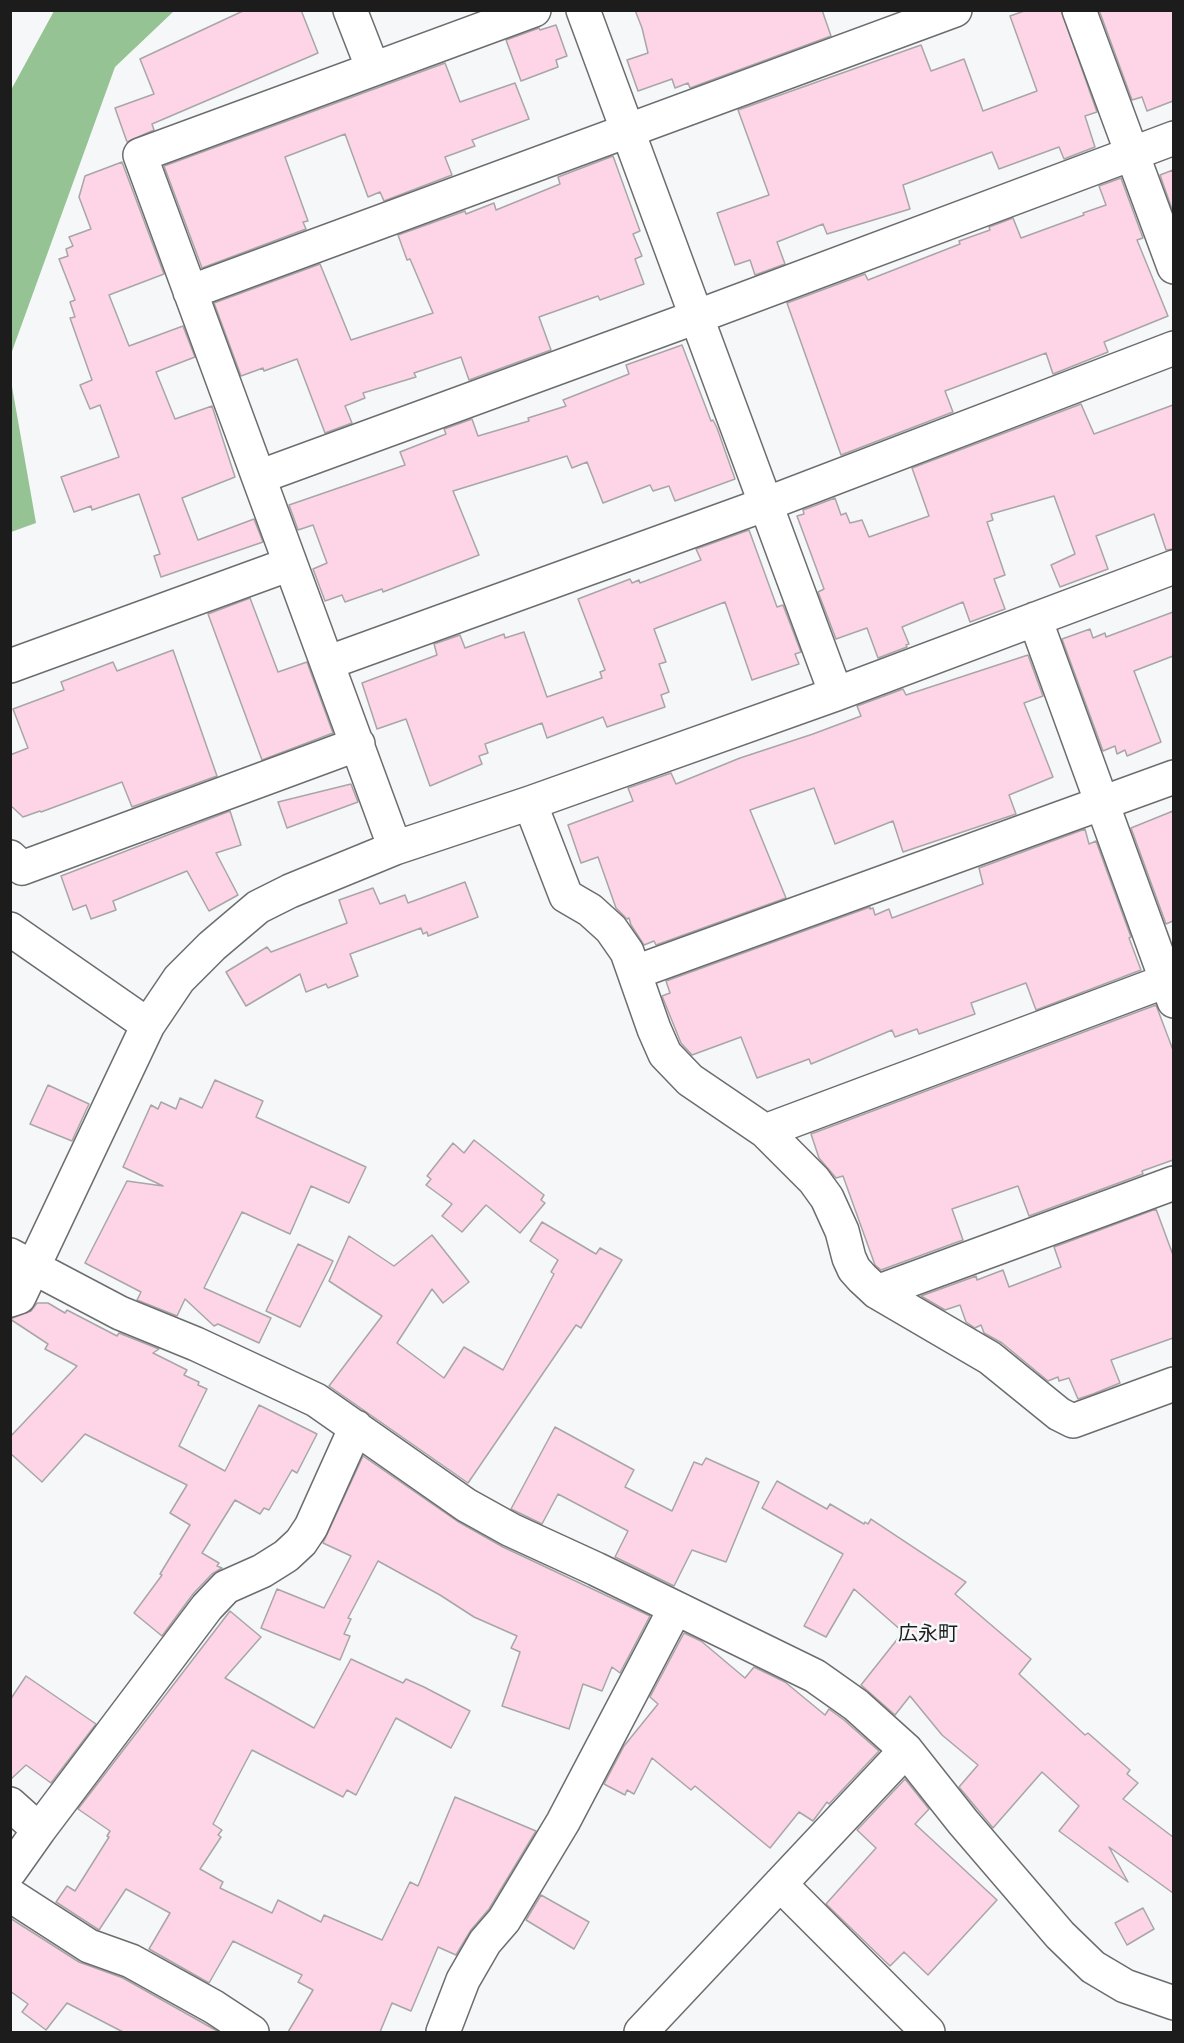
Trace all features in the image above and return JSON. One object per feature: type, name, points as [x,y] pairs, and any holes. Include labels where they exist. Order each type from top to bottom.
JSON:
[{"type":"street","points":[[350,10],[374,69]]},
{"type":"street","points":[[395,848],[140,155],[534,10]]},
{"type":"street","points":[[583,10],[836,694]]},
{"type":"street","points":[[190,292],[955,10]]},
{"type":"street","points":[[1079,10],[1173,267]]},
{"type":"street","points":[[259,477],[696,317],[1173,138]]},
{"type":"street","points":[[327,663],[766,504],[1173,348]]},
{"type":"street","points":[[10,666],[290,564]]},
{"type":"street","points":[[10,1300],[20,1297],[22,1260],[148,1025],[179,979],[258,907],[290,891],[395,848],[530,803],[836,694],[1173,567]]},
{"type":"street","points":[[765,1131],[1171,987],[1035,620]]},
{"type":"street","points":[[10,857],[22,868],[358,744]]},
{"type":"street","points":[[636,972],[1173,777]]},
{"type":"street","points":[[530,803],[566,896],[590,910],[611,929],[627,952],[665,1054],[690,1080],[765,1131],[814,1180],[827,1198],[842,1231],[854,1269],[877,1292],[990,1358],[1059,1414],[1073,1421],[1173,1384]]},
{"type":"street","points":[[10,929],[148,1025]]},
{"type":"street","points":[[877,1292],[1173,1183]]},
{"type":"street","points":[[22,1260],[120,1313],[196,1344],[316,1400],[466,1505],[502,1525],[814,1676],[856,1705],[906,1750],[1060,1935],[1093,1967],[1125,1986],[1173,2003]]},
{"type":"street","points":[[10,1871],[207,1607],[226,1587],[262,1571],[286,1556],[301,1542],[356,1427]]},
{"type":"street","points":[[443,2032],[463,1980],[485,1942],[504,1920],[562,1822],[675,1609]]},
{"type":"street","points":[[641,2032],[906,1750]]},
{"type":"street","points":[[10,1804],[39,1830]]},
{"type":"street","points":[[786,1878],[928,2032]]},
{"type":"street","points":[[10,1895],[89,1946],[131,1961],[214,2007],[252,2032]]},
{"type":"green space","points":[[54,11],[174,11],[115,67],[11,354],[11,90]]},
{"type":"green space","points":[[11,381],[36,523],[10,532]]},
{"type":"building","points":[[245,10],[301,10],[318,53],[152,124],[154,130],[127,142],[115,108],[154,94],[140,59]]},
{"type":"building","points":[[635,10],[822,10],[831,36],[690,88],[688,83],[675,88],[672,79],[638,91],[627,60],[648,53]]},
{"type":"building","points":[[1027,10],[1061,10],[1097,112],[1085,116],[1095,147],[1064,159],[1059,147],[999,169],[992,152],[903,185],[910,209],[827,234],[823,224],[777,242],[785,264],[755,275],[750,260],[735,265],[717,213],[769,195],[738,110],[921,45],[931,71],[964,59],[983,111],[1037,91],[1010,16]]},
{"type":"building","points":[[1099,10],[1173,10],[1173,101],[1147,111],[1142,97],[1132,100]]},
{"type":"building","points":[[556,25],[567,56],[556,60],[558,67],[521,81],[506,40],[539,28],[540,30]]},
{"type":"building","points":[[445,63],[460,102],[515,83],[529,119],[472,140],[475,146],[445,157],[452,175],[384,201],[380,192],[368,197],[345,134],[285,157],[308,221],[303,222],[306,229],[202,268],[164,166]]},
{"type":"building","points":[[613,156],[640,231],[633,234],[642,256],[635,259],[644,284],[600,300],[598,296],[539,317],[551,350],[469,380],[461,357],[414,373],[416,377],[363,393],[365,398],[345,406],[352,423],[325,433],[297,359],[264,371],[263,368],[241,376],[214,303],[320,264],[351,340],[433,313],[410,259],[407,260],[398,235],[494,203],[496,210],[560,184],[558,177]]},
{"type":"building","points":[[122,162],[164,274],[109,295],[129,346],[183,326],[195,357],[156,372],[175,419],[212,406],[235,477],[182,498],[198,540],[254,519],[263,542],[161,577],[154,556],[160,554],[139,494],[92,510],[91,506],[74,512],[61,477],[119,457],[100,405],[90,409],[80,385],[92,380],[70,318],[75,317],[70,302],[75,300],[59,259],[68,256],[66,249],[73,246],[69,237],[91,229],[79,197],[85,176]]},
{"type":"building","points":[[1173,170],[1173,212],[1160,175]]},
{"type":"building","points":[[1121,178],[1143,238],[1137,240],[1168,316],[1104,342],[1108,352],[1053,374],[1046,353],[945,391],[953,412],[841,455],[787,303],[865,274],[868,280],[960,244],[959,241],[990,230],[989,227],[1013,218],[1021,238],[1084,215],[1083,213],[1106,205],[1099,186]]},
{"type":"building","points":[[682,345],[711,421],[713,420],[717,428],[735,479],[675,501],[669,486],[653,491],[650,485],[603,503],[587,462],[572,468],[567,456],[453,491],[479,555],[383,592],[382,589],[345,602],[342,595],[325,601],[313,569],[327,563],[313,525],[298,530],[289,505],[405,465],[400,452],[446,434],[444,429],[472,419],[478,436],[529,421],[528,418],[566,406],[563,400],[629,374],[626,365]]},
{"type":"building","points":[[1081,404],[1094,434],[1173,405],[1173,549],[1166,550],[1154,514],[1096,536],[1108,569],[1060,587],[1051,565],[1075,554],[1054,496],[991,514],[993,520],[987,522],[1005,575],[994,579],[1005,609],[970,622],[963,602],[902,627],[909,644],[906,645],[907,647],[878,658],[867,628],[836,639],[818,592],[824,589],[797,516],[804,514],[803,510],[835,498],[841,515],[846,513],[850,523],[862,520],[869,537],[929,516],[912,468]]},
{"type":"building","points":[[749,530],[777,607],[783,605],[801,652],[795,654],[799,664],[752,680],[725,602],[654,629],[666,662],[659,664],[669,692],[661,695],[665,707],[607,727],[603,717],[547,738],[542,723],[485,744],[488,753],[479,756],[482,764],[430,786],[406,719],[377,729],[362,683],[437,655],[434,644],[460,635],[465,648],[504,634],[505,638],[524,632],[547,697],[602,678],[600,672],[605,670],[578,599],[630,579],[632,583],[639,580],[640,583],[701,560],[696,549]]},
{"type":"building","points":[[250,598],[278,672],[307,662],[333,733],[262,760],[208,614]]},
{"type":"building","points":[[1173,612],[1173,656],[1134,671],[1161,742],[1127,756],[1125,750],[1117,754],[1115,746],[1103,751],[1062,639],[1090,629],[1093,638],[1105,633],[1106,637]]},
{"type":"building","points":[[173,650],[217,776],[132,807],[122,782],[23,817],[10,805],[10,755],[28,748],[13,709],[64,690],[61,682],[113,662],[117,671]]},
{"type":"building","points":[[1028,655],[1043,696],[1024,703],[1053,777],[1009,795],[1016,814],[903,852],[893,821],[835,844],[814,788],[750,810],[786,898],[656,945],[654,941],[644,945],[629,918],[627,919],[616,908],[598,857],[581,863],[568,825],[633,801],[628,788],[671,773],[676,784],[740,758],[861,716],[857,706],[903,689],[906,695]]},
{"type":"building","points":[[351,784],[358,802],[287,828],[278,802]]},
{"type":"building","points":[[230,811],[241,845],[216,853],[238,895],[209,911],[187,871],[113,901],[116,910],[91,919],[86,905],[73,910],[61,876]]},
{"type":"building","points":[[1173,811],[1173,921],[1166,924],[1131,828]]},
{"type":"building","points":[[1085,829],[1089,844],[1096,841],[1141,970],[1036,1010],[1026,983],[971,1003],[975,1014],[919,1034],[917,1029],[895,1037],[892,1030],[811,1064],[809,1059],[757,1078],[741,1037],[692,1055],[681,1043],[662,996],[670,993],[666,981],[870,907],[870,909],[873,908],[875,915],[889,909],[892,918],[983,884],[979,868]]},
{"type":"building","points":[[465,882],[478,917],[428,936],[427,932],[423,934],[421,928],[350,954],[358,976],[328,988],[326,984],[306,992],[300,974],[246,1006],[226,972],[267,947],[271,952],[347,923],[339,900],[373,888],[380,904],[405,895],[408,903]]},
{"type":"building","points":[[1156,1005],[1173,1050],[1173,1160],[1142,1171],[1143,1174],[1029,1216],[1018,1186],[952,1209],[963,1240],[881,1270],[875,1265],[843,1176],[836,1178],[819,1158],[811,1134]]},
{"type":"building","points":[[215,1080],[263,1101],[256,1117],[366,1167],[349,1203],[311,1186],[290,1234],[242,1212],[204,1288],[271,1318],[259,1343],[218,1324],[214,1326],[185,1299],[177,1316],[137,1300],[141,1292],[85,1263],[127,1181],[163,1186],[123,1167],[151,1105],[158,1109],[161,1102],[176,1109],[180,1098],[202,1108]]},
{"type":"building","points":[[48,1085],[89,1104],[72,1141],[30,1124]]},
{"type":"building","points":[[474,1140],[544,1195],[541,1200],[545,1203],[520,1233],[486,1205],[462,1232],[442,1216],[452,1204],[426,1185],[431,1179],[427,1176],[453,1143],[464,1153]]},
{"type":"building","points":[[1156,1209],[1173,1255],[1173,1338],[1111,1360],[1120,1383],[1093,1394],[1078,1399],[1069,1378],[1059,1381],[1058,1377],[1048,1381],[1002,1343],[984,1333],[981,1325],[975,1328],[966,1322],[960,1305],[945,1310],[921,1296],[976,1276],[977,1280],[1003,1270],[1009,1287],[1061,1267],[1054,1247]]},
{"type":"building","points":[[542,1222],[596,1254],[600,1248],[622,1260],[581,1328],[576,1325],[468,1483],[329,1386],[382,1316],[329,1281],[349,1236],[394,1266],[432,1235],[469,1282],[443,1303],[432,1289],[397,1343],[444,1378],[464,1347],[503,1370],[554,1274],[551,1272],[558,1260],[530,1241]]},
{"type":"building","points":[[298,1244],[333,1261],[300,1327],[266,1311]]},
{"type":"building","points":[[37,1303],[48,1303],[65,1313],[67,1310],[117,1336],[119,1333],[159,1349],[153,1353],[187,1370],[184,1375],[199,1382],[198,1385],[207,1389],[179,1446],[225,1471],[259,1405],[317,1434],[297,1473],[292,1470],[269,1510],[264,1508],[260,1514],[235,1500],[202,1553],[219,1563],[217,1566],[222,1568],[212,1574],[193,1594],[162,1636],[134,1613],[162,1575],[160,1574],[190,1525],[170,1513],[187,1485],[85,1434],[42,1482],[10,1453],[10,1437],[77,1366],[45,1349],[48,1344],[10,1319],[31,1311]]},
{"type":"building","points":[[555,1427],[634,1470],[625,1487],[672,1511],[694,1462],[702,1465],[706,1458],[759,1482],[726,1562],[692,1550],[674,1586],[615,1557],[628,1531],[558,1494],[542,1524],[511,1509]]},
{"type":"building","points":[[363,1456],[457,1521],[503,1547],[650,1616],[620,1673],[612,1667],[602,1691],[583,1684],[569,1729],[502,1706],[520,1652],[511,1648],[517,1636],[474,1617],[440,1595],[378,1561],[348,1618],[351,1619],[344,1634],[350,1636],[340,1660],[261,1628],[277,1589],[324,1608],[351,1556],[323,1543]]},
{"type":"building","points":[[777,1481],[827,1509],[830,1504],[864,1524],[865,1522],[868,1524],[871,1519],[966,1582],[955,1594],[1031,1659],[1019,1674],[1085,1735],[1088,1733],[1130,1770],[1127,1774],[1138,1783],[1123,1799],[1173,1837],[1173,1893],[1109,1847],[1128,1882],[1059,1831],[1079,1806],[1042,1772],[993,1828],[959,1787],[978,1765],[942,1735],[910,1696],[895,1715],[861,1685],[903,1632],[854,1589],[826,1637],[804,1626],[843,1554],[762,1508]]},
{"type":"building","points":[[230,1611],[261,1637],[225,1678],[314,1728],[351,1659],[403,1683],[406,1679],[470,1711],[451,1748],[396,1718],[356,1795],[347,1790],[343,1797],[252,1750],[213,1824],[222,1830],[218,1835],[221,1837],[200,1869],[223,1882],[220,1888],[272,1913],[278,1900],[321,1922],[324,1915],[382,1940],[410,1882],[418,1886],[455,1797],[536,1831],[489,1909],[471,1930],[456,1955],[438,1947],[411,2011],[392,2003],[380,2032],[288,2032],[313,1990],[298,1982],[302,1975],[233,1941],[209,1983],[149,1949],[170,1913],[126,1889],[99,1930],[56,1902],[67,1886],[75,1891],[109,1837],[107,1836],[110,1831],[78,1809]]},
{"type":"building","points":[[684,1633],[701,1641],[745,1678],[754,1667],[785,1682],[825,1715],[829,1709],[844,1720],[879,1751],[829,1804],[827,1802],[813,1821],[799,1812],[770,1848],[695,1786],[691,1790],[652,1758],[634,1794],[627,1790],[625,1795],[604,1784],[624,1746],[658,1704],[650,1697]]},
{"type":"building","points":[[26,1676],[96,1724],[51,1783],[26,1765],[10,1780],[10,1700]]},
{"type":"building","points":[[905,1779],[929,1809],[915,1824],[997,1900],[928,1975],[904,1952],[890,1966],[826,1904],[876,1848],[857,1830]]},
{"type":"building","points":[[541,1895],[589,1922],[574,1949],[526,1920]]},
{"type":"building","points":[[1143,1908],[1154,1929],[1127,1945],[1115,1923]]},
{"type":"building","points":[[10,1918],[79,1962],[123,1978],[219,2032],[123,2032],[67,2003],[46,2030],[22,2012],[28,2004],[10,1991]]},
{"type":"district","name":"広永町","points":[[928,1634]]}]
